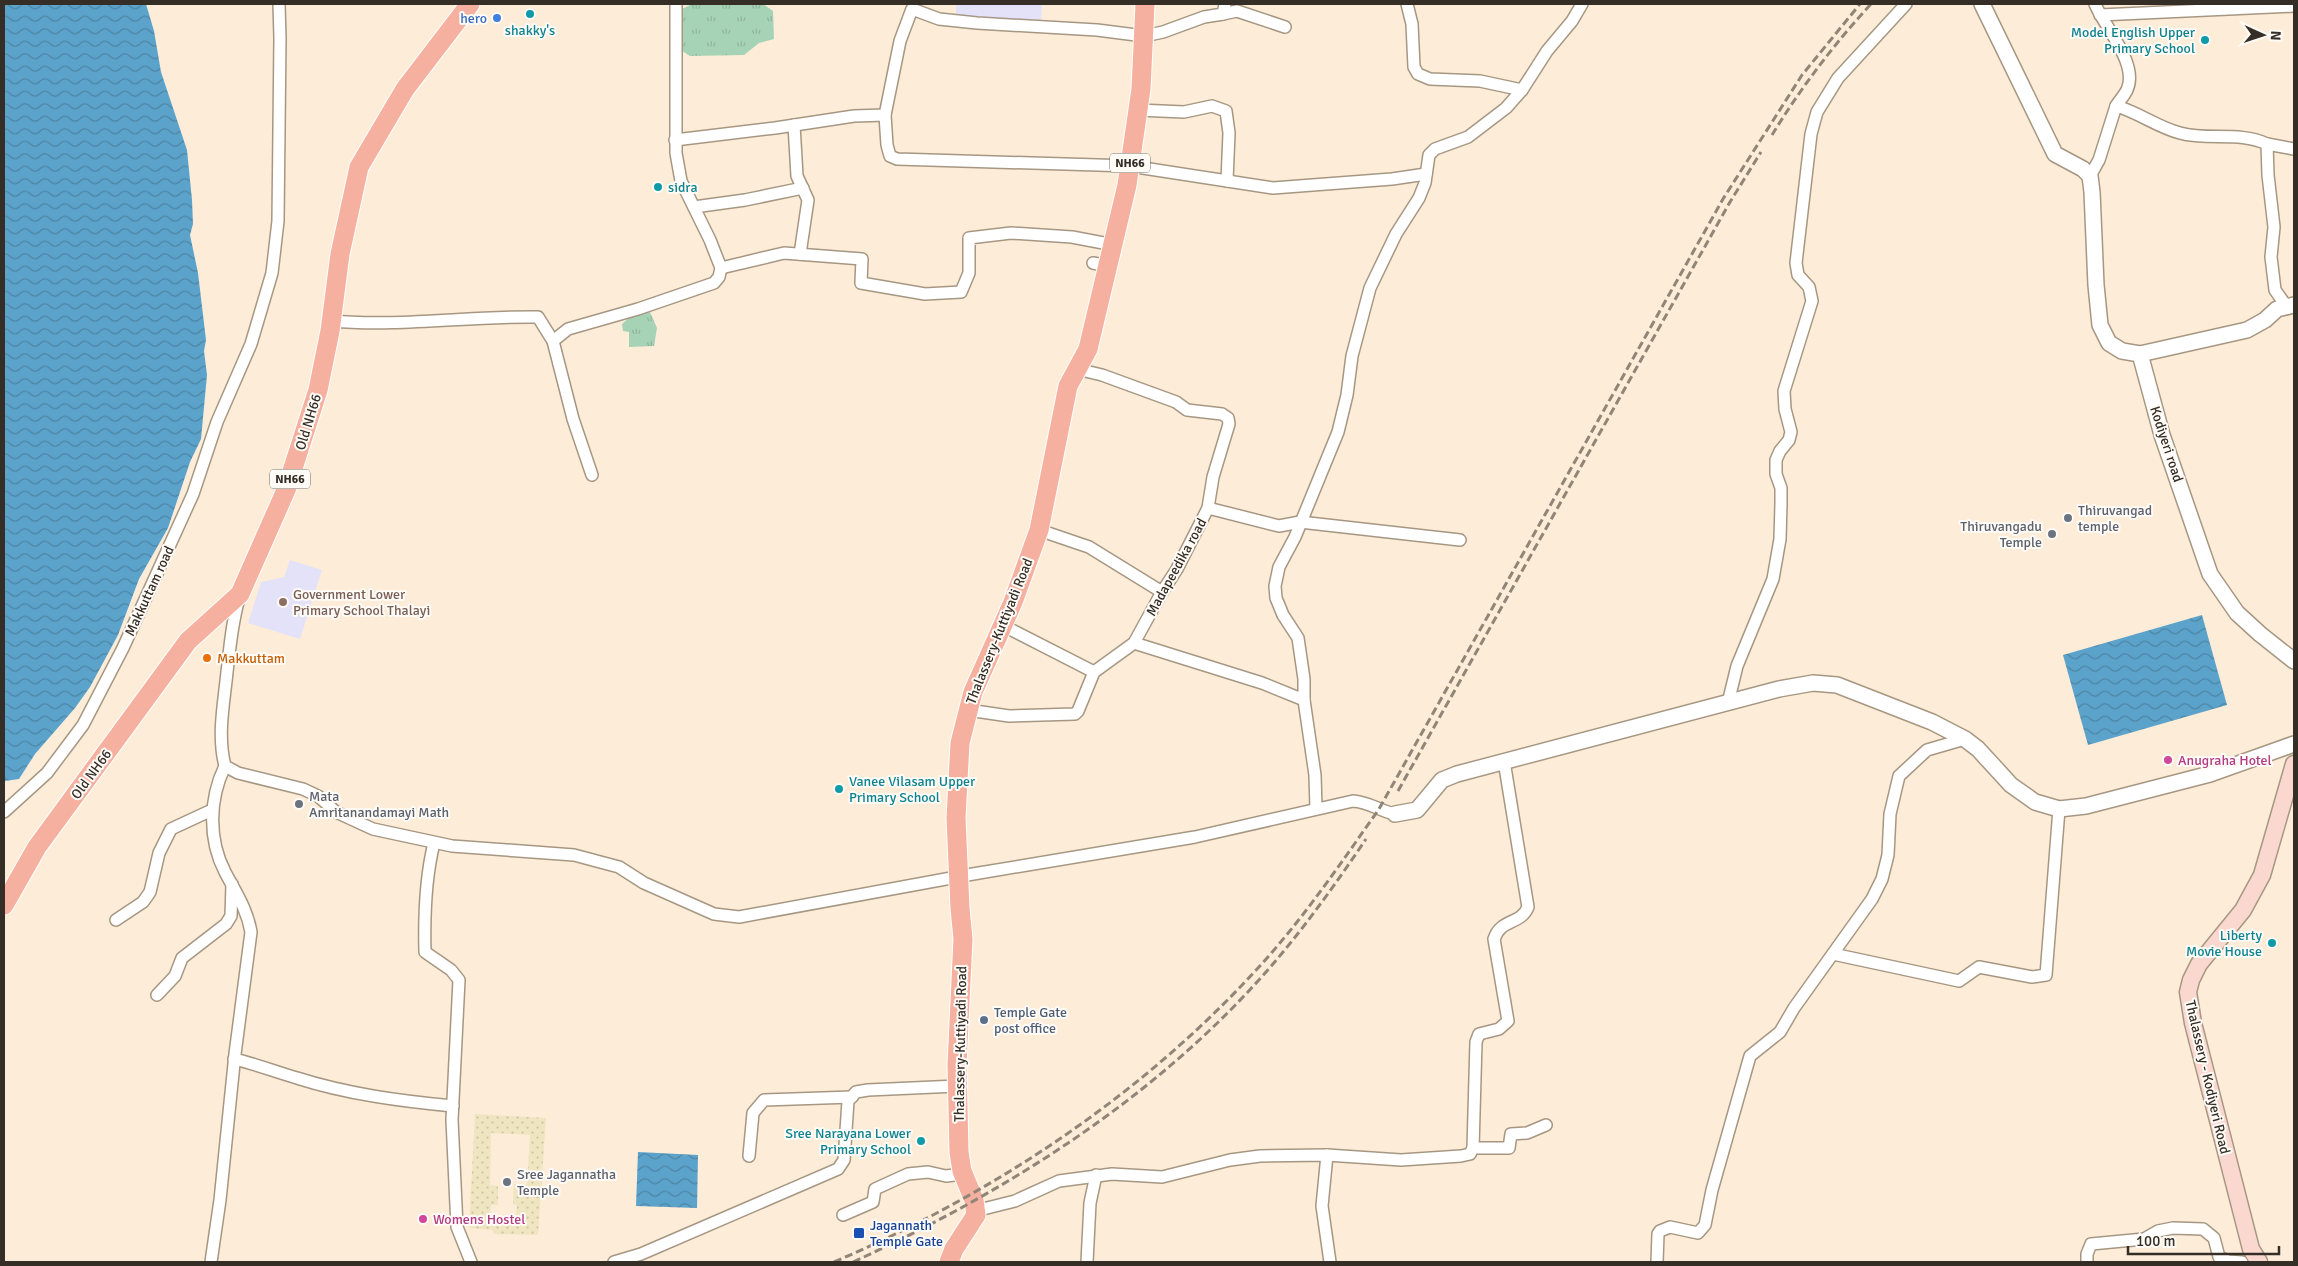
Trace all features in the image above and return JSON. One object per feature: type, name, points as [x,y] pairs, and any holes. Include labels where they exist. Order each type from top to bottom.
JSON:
[{"type":"main road","name":"Old NH66","points":[[4,905],[37,848],[188,641],[240,594],[286,490],[318,390],[331,321],[340,254],[359,167],[405,88],[470,4]]},
{"type":"main road","name":"Thalassery-Kuttiyadi Road","points":[[975,1210],[974,1200],[963,1174],[959,1152],[957,1086],[963,939],[958,878],[957,769],[973,692],[1013,602],[1039,530],[1068,386],[1088,349],[1096,318],[1101,264],[1114,245],[1130,166],[1138,110],[1145,4]]},
{"type":"main road","name":"Thalassery - Kodiyeri Road","points":[[2258,1262],[2251,1249],[2223,1147],[2193,1023],[2188,992],[2191,980],[2199,964],[2243,910],[2262,875],[2294,764]]},
{"type":"main road","points":[[949,1262],[954,1249],[972,1221],[975,1210]]},
{"type":"street","name":"Makkuttam road","points":[[4,812],[47,773],[87,716],[123,648],[193,494],[217,422],[251,344],[272,273],[278,221],[279,4]]},
{"type":"street","points":[[553,341],[568,329],[638,309],[714,283],[719,278],[721,268],[681,181],[675,140],[676,4]]},
{"type":"street","points":[[933,4],[933,17]]},
{"type":"street","points":[[1407,4],[1412,24],[1414,67],[1418,74],[1430,79],[1480,81],[1522,90]]},
{"type":"street","points":[[1316,809],[1315,775],[1304,700],[1304,679],[1298,638],[1283,614],[1276,598],[1275,586],[1279,567],[1338,432],[1347,395],[1352,356],[1370,288],[1396,234],[1420,198],[1429,154],[1435,149],[1468,137],[1506,108],[1522,90],[1547,50],[1572,21],[1582,4]]},
{"type":"street","points":[[1728,703],[1738,666],[1773,579],[1780,539],[1781,488],[1776,474],[1776,460],[1780,451],[1789,440],[1791,432],[1785,409],[1784,391],[1812,301],[1809,287],[1798,275],[1796,263],[1812,134],[1817,112],[1838,78],[1906,4]]},
{"type":"street","points":[[1982,4],[2054,154],[2083,169],[2090,176]]},
{"type":"street","points":[[2096,4],[2100,15],[2128,61],[2128,89],[2116,106],[2099,160],[2090,176],[2100,325],[2109,343],[2122,350],[2140,354],[2248,330],[2265,320],[2277,309],[2290,306]]},
{"type":"street","points":[[2100,15],[2165,10],[2186,12],[2294,6]]},
{"type":"street","points":[[1285,27],[1237,11],[1224,9],[1163,32],[1144,36],[1097,30],[977,23],[933,17],[912,9],[900,41],[885,114],[887,145],[890,156],[897,159],[1130,166],[1273,188],[1392,179],[1426,174]]},
{"type":"street","points":[[1138,110],[1184,112],[1212,106],[1226,111],[1229,133],[1227,181]]},
{"type":"street","points":[[2116,106],[2180,133],[2201,137],[2235,136],[2294,149]]},
{"type":"street","points":[[675,140],[854,116],[885,114]]},
{"type":"street","points":[[794,125],[797,176],[808,200],[800,254]]},
{"type":"street","points":[[2267,144],[2268,175],[2274,227],[2272,265],[2275,290],[2290,306]]},
{"type":"street","points":[[694,207],[745,200],[803,188]]},
{"type":"street","points":[[721,268],[777,254],[862,259],[861,283],[925,294],[961,292],[969,273],[969,238],[1011,233],[1072,237],[1114,245]]},
{"type":"street","points":[[331,321],[370,324],[538,317],[553,341],[573,419],[592,475]]},
{"type":"street","name":"Kodiyeri road","points":[[2140,354],[2162,435],[2210,574],[2237,613],[2260,634],[2294,660]]},
{"type":"street","name":"Madapeedika road","points":[[1077,369],[1102,375],[1176,402],[1187,410],[1222,414],[1228,418],[1229,424],[1213,477],[1208,508],[1177,569],[1134,643],[1094,672]]},
{"type":"street","points":[[1208,508],[1279,526],[1300,522],[1460,540]]},
{"type":"street","points":[[1039,530],[1089,547],[1162,592]]},
{"type":"street","points":[[210,1262],[220,1200],[234,1060],[251,932],[248,914],[216,852],[212,810],[216,785],[225,766],[221,750],[222,717],[230,646],[240,594]]},
{"type":"street","points":[[968,710],[1009,716],[1075,714],[1085,696],[1094,672],[1002,625]]},
{"type":"street","points":[[1134,643],[1262,684],[1304,700]]},
{"type":"street","points":[[225,766],[238,773],[303,789],[318,796],[336,812],[374,829],[434,844],[514,852],[574,855],[619,867],[644,882],[714,914],[739,917],[1195,837],[1353,801],[1362,802],[1395,814],[1417,810],[1434,788],[1449,777],[1779,689],[1813,683],[1837,685],[1853,693],[1932,722],[1965,739],[1978,749],[2011,785],[2036,802],[2059,809],[2086,806],[2210,774],[2294,744]]},
{"type":"street","points":[[1657,1262],[1660,1230],[1667,1227],[1698,1232],[1706,1226],[1712,1190],[1750,1056],[1780,1032],[1794,1008],[1872,899],[1882,879],[1888,855],[1890,814],[1899,776],[1927,750],[1965,739]]},
{"type":"street","points":[[975,1210],[1015,1201],[1059,1181],[1096,1175],[1162,1177],[1230,1160],[1287,1154],[1401,1160],[1470,1154],[1473,1148],[1476,1042],[1479,1034],[1500,1029],[1508,1021],[1494,939],[1497,930],[1504,924],[1518,919],[1525,913],[1528,906],[1504,761]]},
{"type":"street","points":[[1833,954],[1958,980],[1979,967],[2032,978],[2046,975],[2059,809]]},
{"type":"street","points":[[116,920],[143,902],[150,892],[159,853],[171,829],[212,810]]},
{"type":"street","points":[[434,844],[428,874],[424,915],[425,952],[451,970],[459,980],[452,1106],[458,1227],[471,1262]]},
{"type":"street","points":[[157,995],[175,976],[182,958],[226,924],[231,916],[232,884]]},
{"type":"street","points":[[234,1060],[259,1064],[297,1078],[362,1094],[452,1106]]},
{"type":"street","points":[[614,1262],[641,1254],[838,1169],[844,1160],[848,1101],[856,1092],[957,1086]]},
{"type":"street","points":[[749,1156],[753,1113],[764,1100],[852,1097]]},
{"type":"street","points":[[1473,1148],[1510,1148],[1511,1134],[1527,1133],[1546,1125]]},
{"type":"street","points":[[1327,1155],[1322,1206],[1330,1262]]},
{"type":"street","points":[[843,1216],[873,1202],[875,1189],[908,1174],[928,1172],[946,1176],[963,1174]]},
{"type":"street","points":[[1087,1262],[1090,1203],[1096,1175]]},
{"type":"street","points":[[2087,1262],[2087,1254],[2091,1244],[2144,1239],[2158,1231],[2173,1228],[2203,1229],[2214,1238],[2219,1257],[2228,1261],[2242,1262]]},
{"type":"shaded area","points":[[956,4],[1042,4],[1041,23],[956,19]]},
{"type":"shaded area","name":"Government Lower Primary School Thalayi","points":[[290,560],[322,570],[300,639],[248,623],[261,582],[284,577]]},
{"type":"sand","points":[[475,1114],[546,1118],[538,1235],[495,1234],[492,1230],[469,1228]],"holes":[[[491,1133],[530,1135],[527,1184],[514,1184],[513,1204],[517,1205],[515,1224],[490,1222],[491,1205],[498,1205],[498,1186],[490,1185]]]},
{"type":"green space","points":[[692,4],[763,4],[773,11],[774,39],[759,43],[744,55],[690,56],[679,49],[680,10]]},
{"type":"green space","points":[[650,312],[657,328],[654,346],[629,347],[629,332],[623,331],[622,324],[630,317]]},
{"type":"water","points":[[4,4],[146,4],[154,31],[161,72],[187,150],[193,224],[190,235],[198,273],[206,340],[204,351],[207,375],[201,439],[190,462],[168,528],[139,579],[118,635],[90,687],[75,708],[35,754],[19,779],[5,781],[4,780]]},
{"type":"water","points":[[2202,615],[2227,705],[2088,745],[2063,655]]},
{"type":"water","points":[[638,1152],[698,1155],[697,1208],[636,1206]]},
{"type":"railway","points":[[834,1262],[893,1235],[951,1205],[1007,1173],[1062,1138],[1165,1058],[1213,1015],[1291,930],[1379,809],[1723,199],[1802,75],[1860,4]]},
{"type":"railway","points":[[1772,135],[1818,67],[1871,4]]},
{"type":"railway","points":[[1398,791],[1730,202],[1761,152]]},
{"type":"railway","points":[[853,1262],[910,1235],[1021,1173],[1075,1138],[1176,1061],[1222,1018],[1266,972],[1318,907],[1366,839]]},
{"type":"place","name":"shakky's","points":[[530,14]]},
{"type":"place","name":"hero","points":[[497,18]]},
{"type":"place","name":"Model English Upper Primary School","points":[[2205,40]]},
{"type":"place","name":"sidra","points":[[658,187]]},
{"type":"place","name":"Thiruvangad temple","points":[[2068,518]]},
{"type":"place","name":"Thiruvangadu Temple","points":[[2052,534]]},
{"type":"place","name":"Government Lower Primary School Thalayi","points":[[283,602]]},
{"type":"place","name":"Makkuttam","points":[[207,658]]},
{"type":"place","name":"Anugraha Hotel","points":[[2168,760]]},
{"type":"place","name":"Vanee Vilasam Upper Primary School","points":[[839,789]]},
{"type":"place","name":"Mata Amritanandamayi Math","points":[[299,804]]},
{"type":"place","name":"Liberty Movie House","points":[[2272,943]]},
{"type":"place","name":"Temple Gate post office","points":[[984,1020]]},
{"type":"place","name":"Sree Narayana Lower Primary School","points":[[921,1141]]},
{"type":"place","name":"Sree Jagannatha Temple","points":[[507,1182]]},
{"type":"place","name":"Womens Hostel","points":[[423,1219]]},
{"type":"place","name":"Jagannath Temple Gate","points":[[859,1233]]}]
